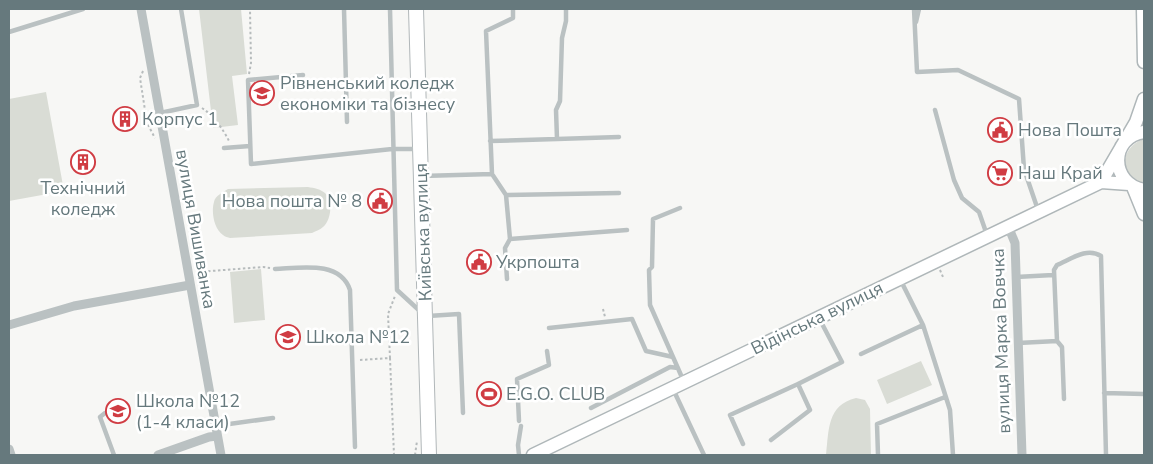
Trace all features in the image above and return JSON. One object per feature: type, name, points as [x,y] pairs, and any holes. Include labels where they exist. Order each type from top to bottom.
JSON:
[{"type":"main road","name":"Київська вулиця","points":[[416,9],[430,455]]},
{"type":"main road","points":[[1143,9],[1144,62]]},
{"type":"main road","points":[[1101,182],[1136,122],[1144,99]]},
{"type":"main road","points":[[1144,132],[1132,136],[1123,145],[1118,158],[1119,168],[1123,177],[1136,187],[1144,214]]},
{"type":"main road","name":"Відінська вулиця","points":[[538,454],[678,384],[1101,182],[1136,187]]},
{"type":"street","name":"вулиця Вишиванка","points":[[141,9],[221,455]]},
{"type":"street","name":"вулиця Марка Вовчка","points":[[1008,226],[1015,243],[1022,455]]},
{"type":"street","points":[[9,325],[74,306],[190,284]]},
{"type":"street","points":[[164,454],[209,437],[217,436]]},
{"type":"street","points":[[9,449],[11,455]]},
{"type":"lane","points":[[9,32],[83,9]]},
{"type":"lane","points":[[159,113],[197,105],[181,9]]},
{"type":"lane","points":[[344,9],[347,122]]},
{"type":"lane","points":[[390,9],[397,290],[425,316],[460,314],[463,413]]},
{"type":"lane","points":[[507,279],[505,248],[510,239],[506,195],[492,174],[486,31],[513,18],[513,9]]},
{"type":"lane","points":[[557,139],[556,110],[560,101],[562,38],[566,21],[566,9]]},
{"type":"lane","points":[[914,9],[917,72],[958,70],[1019,98],[1024,169],[1039,212]]},
{"type":"lane","points":[[915,30],[919,9]]},
{"type":"lane","points":[[303,75],[248,80],[251,164],[392,148],[420,149]]},
{"type":"lane","points":[[935,110],[954,180],[962,198],[980,212],[988,236]]},
{"type":"lane","points":[[490,142],[620,137]]},
{"type":"lane","points":[[224,148],[250,146]]},
{"type":"lane","points":[[421,176],[492,174]]},
{"type":"lane","points":[[506,195],[619,193]]},
{"type":"lane","points":[[680,208],[653,219],[654,266],[649,270],[650,305],[678,368],[678,384],[704,455]]},
{"type":"lane","points":[[510,239],[627,230]]},
{"type":"lane","points":[[1064,399],[1062,347],[1057,341],[1053,275],[1057,265],[1087,252],[1096,253],[1102,256],[1106,455]]},
{"type":"lane","points":[[275,269],[325,269],[341,275],[347,280],[350,290],[355,446]]},
{"type":"lane","points":[[1016,277],[1053,275]]},
{"type":"lane","points":[[900,278],[923,325],[950,410],[953,455]]},
{"type":"lane","points":[[743,444],[730,415],[842,362],[819,317]]},
{"type":"lane","points":[[549,328],[632,319],[646,352],[673,357]]},
{"type":"lane","points":[[861,354],[923,325]]},
{"type":"lane","points":[[1018,343],[1057,341]]},
{"type":"lane","points":[[519,455],[520,423],[517,378],[549,365],[547,350]]},
{"type":"lane","points":[[591,408],[670,367],[678,368]]},
{"type":"lane","points":[[771,440],[810,410],[798,384]]},
{"type":"lane","points":[[1104,393],[1144,394]]},
{"type":"lane","points":[[878,455],[877,424],[945,396]]},
{"type":"lane","points":[[114,455],[100,417],[122,406]]},
{"type":"lane","points":[[215,426],[273,418]]},
{"type":"path","points":[[249,75],[251,63],[250,9]]},
{"type":"path","points":[[197,105],[207,112],[226,134],[232,147]]},
{"type":"path","points":[[1081,171],[1083,175]]},
{"type":"path","points":[[196,272],[263,267],[275,269]]},
{"type":"path","points":[[394,455],[388,314],[397,290]]},
{"type":"path","points":[[352,360],[390,358]]},
{"type":"shaded area","points":[[199,9],[241,9],[247,74],[232,76],[238,125],[213,128]]},
{"type":"shaded area","points":[[46,92],[64,191],[9,201],[9,99]]},
{"type":"shaded area","points":[[1144,139],[1144,183],[1130,176],[1125,162],[1126,155],[1130,149]]},
{"type":"shaded area","points":[[308,187],[320,190],[326,194],[330,202],[329,216],[326,224],[312,233],[230,238],[220,232],[215,225],[213,206],[215,200],[228,189]]},
{"type":"shaded area","points":[[261,269],[265,320],[234,323],[230,272]]},
{"type":"shaded area","points":[[921,361],[932,385],[887,404],[877,380]]},
{"type":"shaded area","points":[[856,398],[865,400],[870,409],[871,455],[826,455],[831,420],[840,406]]},
{"type":"place","name":"Рівненський коледж економіки та бізнесу","points":[[262,93]]},
{"type":"place","name":"Корпус 1","points":[[125,119]]},
{"type":"place","name":"Нова Пошта","points":[[1000,130]]},
{"type":"place","name":"Технічний коледж","points":[[83,162]]},
{"type":"place","name":"Наш Край","points":[[1000,173]]},
{"type":"place","name":"Нова пошта № 8","points":[[380,201]]},
{"type":"place","name":"Укрпошта","points":[[479,262]]},
{"type":"place","name":"Школа №12","points":[[288,337]]},
{"type":"place","name":"E.G.O. CLUB","points":[[489,394]]},
{"type":"place","name":"Школа №12 (1-4 класи)","points":[[118,411]]}]
